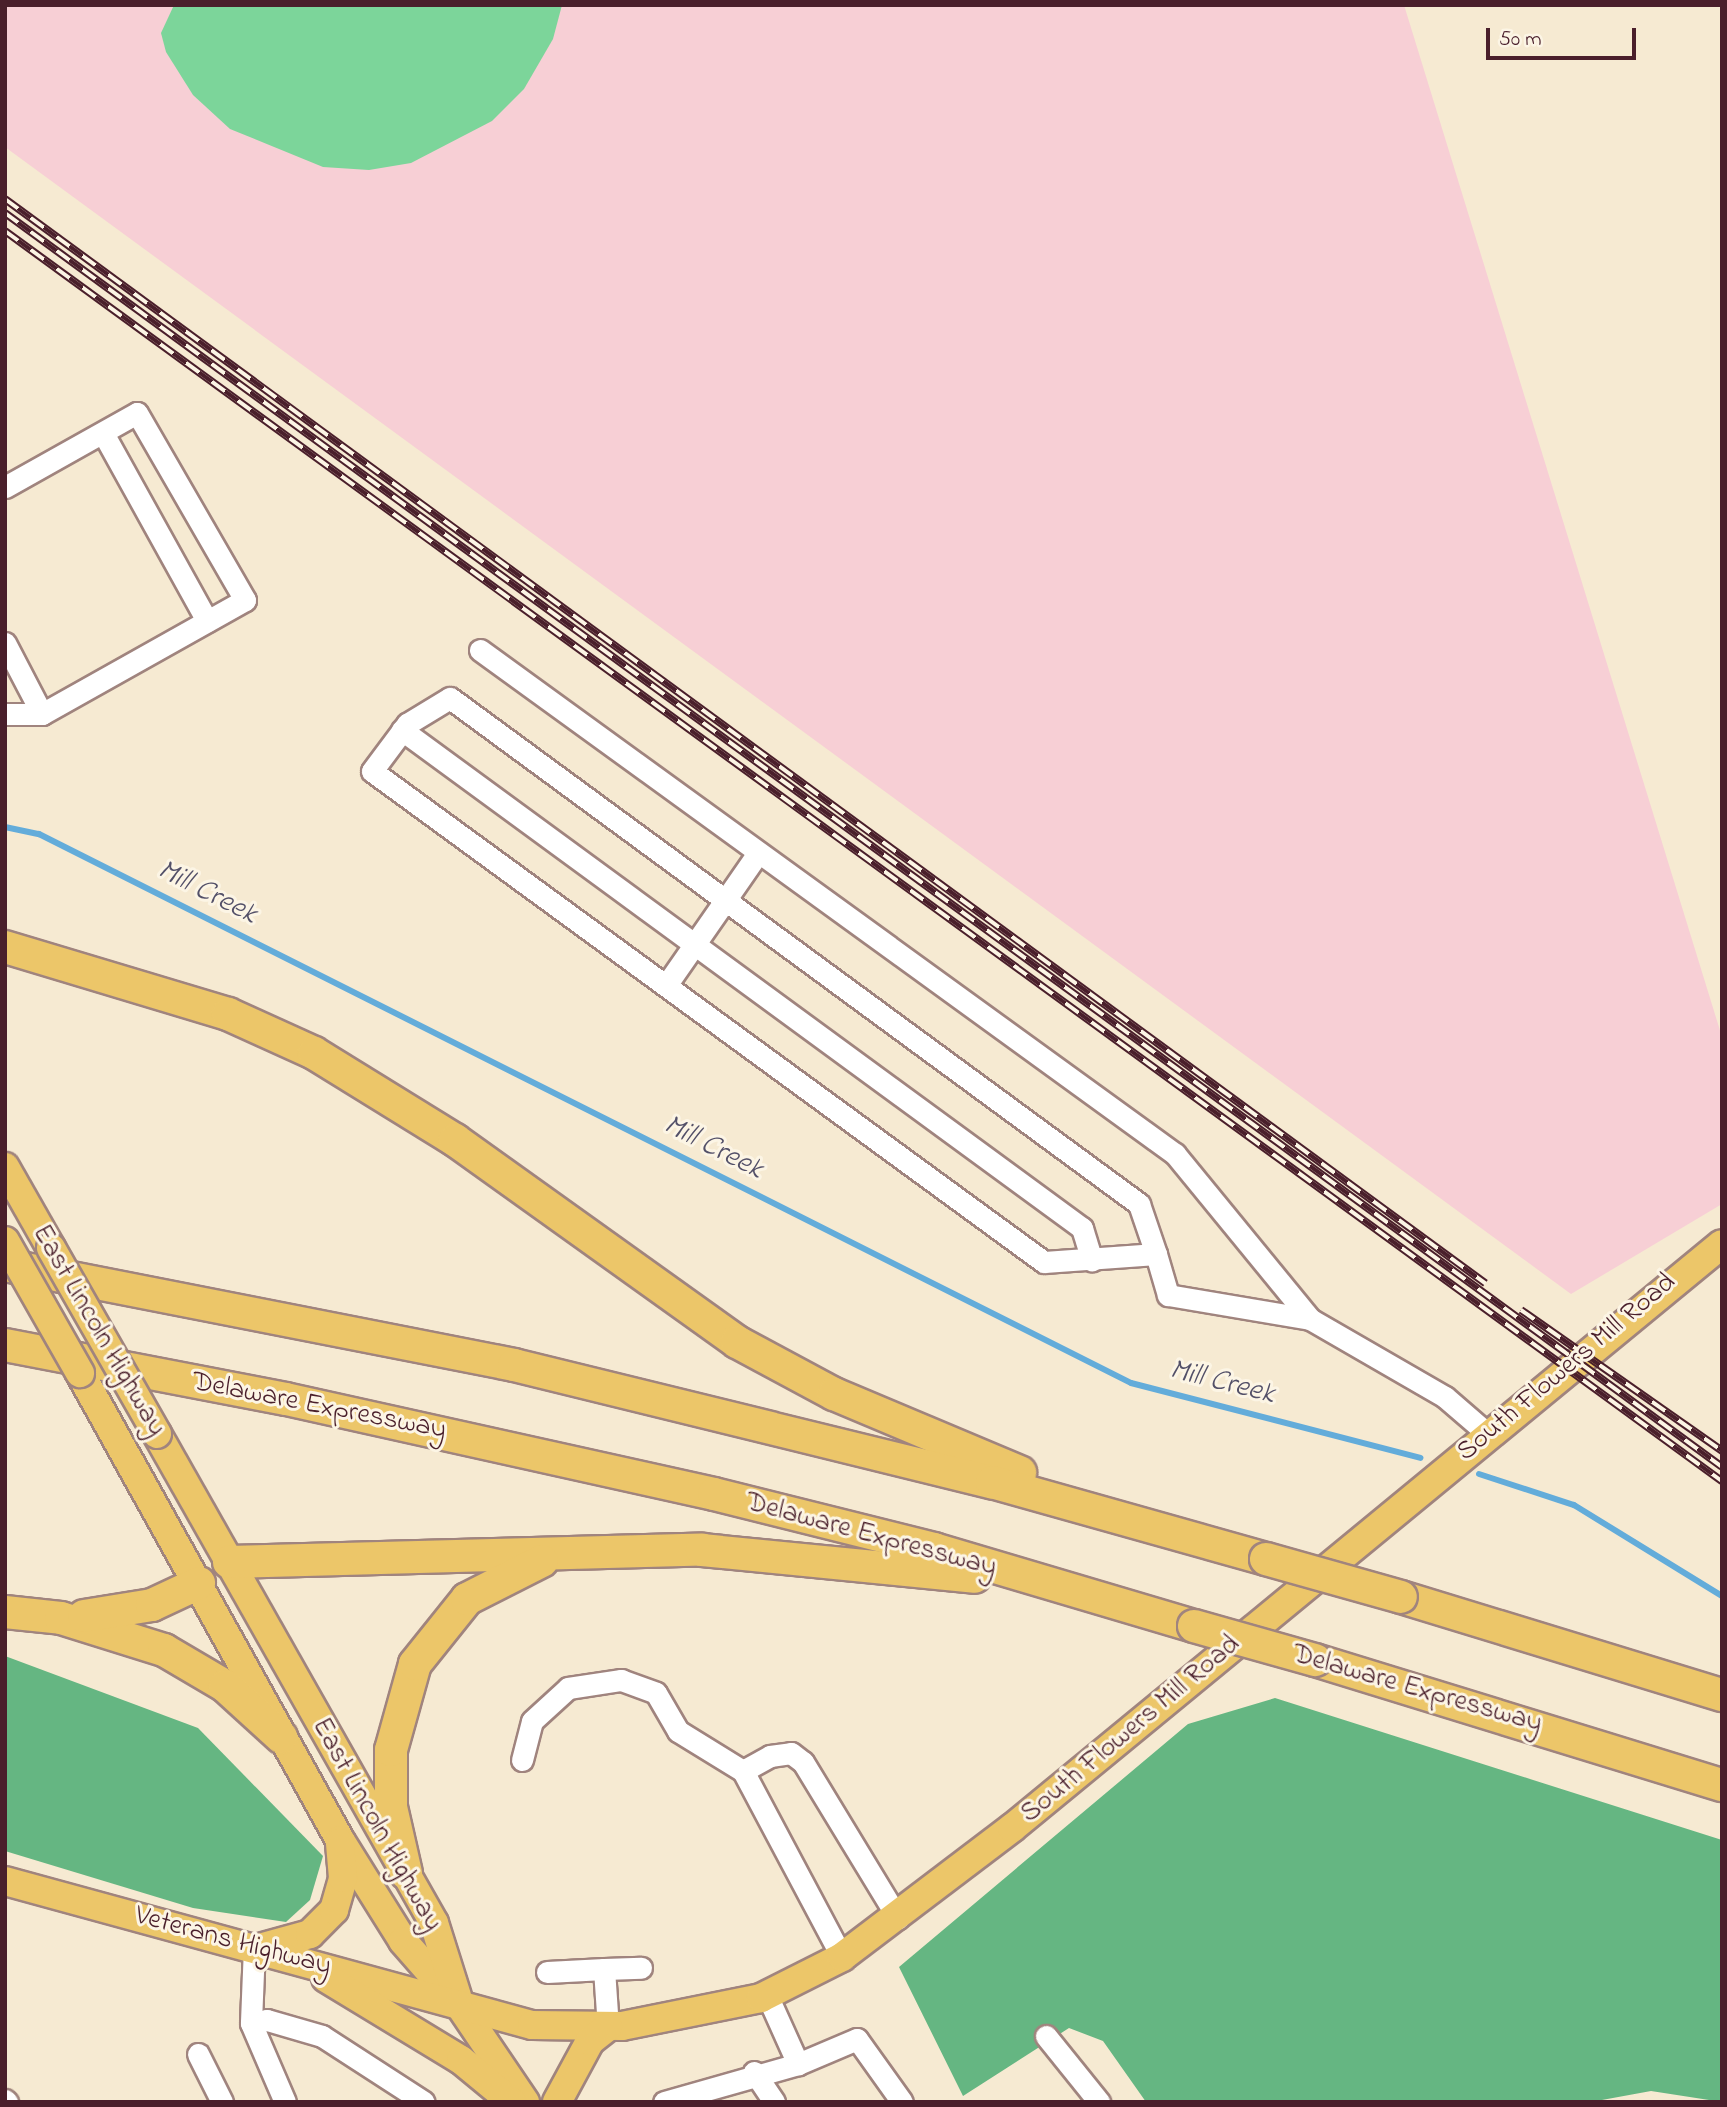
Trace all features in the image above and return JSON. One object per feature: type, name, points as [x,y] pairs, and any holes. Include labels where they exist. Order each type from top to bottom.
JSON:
[{"type":"highway","points":[[5,947],[64,967],[228,1014],[314,1053],[455,1139],[688,1312],[782,1368],[1151,1525]]},
{"type":"highway","points":[[5,967],[64,967]]},
{"type":"highway","points":[[5,1265],[514,1365],[1151,1525],[1401,1597],[1722,1695]]},
{"type":"highway","name":"Delaware Expressway","points":[[5,1345],[556,1457],[934,1549],[1050,1586],[1315,1660],[1722,1785]]},
{"type":"highway","points":[[406,1873],[391,1807],[391,1750],[415,1664],[467,1599],[510,1573],[572,1552]]},
{"type":"highway","points":[[229,1562],[572,1552],[760,1553],[1050,1586]]},
{"type":"highway","points":[[61,1618],[130,1610],[199,1583]]},
{"type":"highway","points":[[5,1612],[61,1618],[133,1637],[196,1667],[281,1737]]},
{"type":"main road","name":"East Lincoln Highway","points":[[5,1167],[434,1923],[460,2006]]},
{"type":"main road","name":"East Lincoln Highway","points":[[5,1241],[199,1583],[281,1737],[340,1840],[403,1941],[460,2006]]},
{"type":"main road","name":"South Flowers Mill Road","points":[[460,2006],[532,2025],[608,2026],[692,2016],[767,1995],[842,1957],[898,1917],[1722,1244]]},
{"type":"main road","points":[[199,1583],[229,1562]]},
{"type":"main road","points":[[254,1947],[294,1941],[334,1910],[343,1878],[340,1840]]},
{"type":"main road","name":"Veterans Highway","points":[[5,1881],[291,1957],[460,2006]]},
{"type":"main road","points":[[291,1957],[421,2034],[512,2101]]},
{"type":"main road","points":[[460,2006],[512,2101]]},
{"type":"main road","points":[[557,2102],[590,2041],[608,2026]]},
{"type":"lane","points":[[5,488],[138,413],[245,600],[42,714],[5,714]]},
{"type":"lane","points":[[103,433],[207,621]]},
{"type":"lane","points":[[5,642],[42,714]]},
{"type":"lane","points":[[480,649],[1175,1154],[1310,1319]]},
{"type":"lane","points":[[1156,1254],[1044,1262],[372,771],[402,730],[450,698],[1139,1204],[1156,1254],[1168,1295],[1310,1319],[1445,1396],[1489,1435]]},
{"type":"lane","points":[[402,730],[1082,1228],[1092,1260]]},
{"type":"lane","points":[[667,984],[758,853]]},
{"type":"lane","points":[[522,1760],[532,1721],[555,1695],[585,1681],[621,1680],[656,1693],[678,1731],[743,1771],[842,1957]]},
{"type":"lane","points":[[743,1771],[770,1756],[791,1753],[803,1762],[898,1917]]},
{"type":"lane","points":[[254,1947],[251,2024],[285,2102]]},
{"type":"lane","points":[[547,1972],[641,1968]]},
{"type":"lane","points":[[604,1969],[608,2026]]},
{"type":"lane","points":[[767,1995],[798,2064]]},
{"type":"lane","points":[[251,2024],[267,2020],[322,2036],[424,2102]]},
{"type":"lane","points":[[1046,2036],[1091,2099]]},
{"type":"lane","points":[[664,2102],[698,2095],[754,2072],[798,2064],[857,2039],[902,2102]]},
{"type":"lane","points":[[198,2054],[222,2102]]},
{"type":"lane","points":[[754,2072],[774,2102]]},
{"type":"shaded area","points":[[5,5],[1404,5],[1722,1037],[1722,1204],[1571,1294],[5,147]]},
{"type":"green space","points":[[174,5],[562,5],[553,39],[524,89],[492,121],[411,163],[369,170],[323,167],[230,129],[193,95],[166,52],[161,33]]},
{"type":"green space","points":[[5,1656],[198,1728],[323,1856],[310,1900],[286,1922],[193,1908],[5,1851]]},
{"type":"green space","points":[[1275,1698],[1722,1840],[1722,2102],[1651,2091],[1591,2102],[1146,2102],[1103,2041],[1069,2028],[963,2096],[899,1967],[1188,1724]]},
{"type":"waterway","name":"Mill Creek","points":[[5,827],[39,834],[1131,1383],[1420,1458]]},
{"type":"waterway","name":"Mill Creek","points":[[1479,1474],[1574,1505],[1722,1596]]},
{"type":"railway","points":[[5,199],[1485,1283]]},
{"type":"railway","points":[[5,213],[1722,1467]]},
{"type":"railway","points":[[5,231],[1722,1481]]},
{"type":"railway","points":[[1521,1310],[1722,1451]]}]
